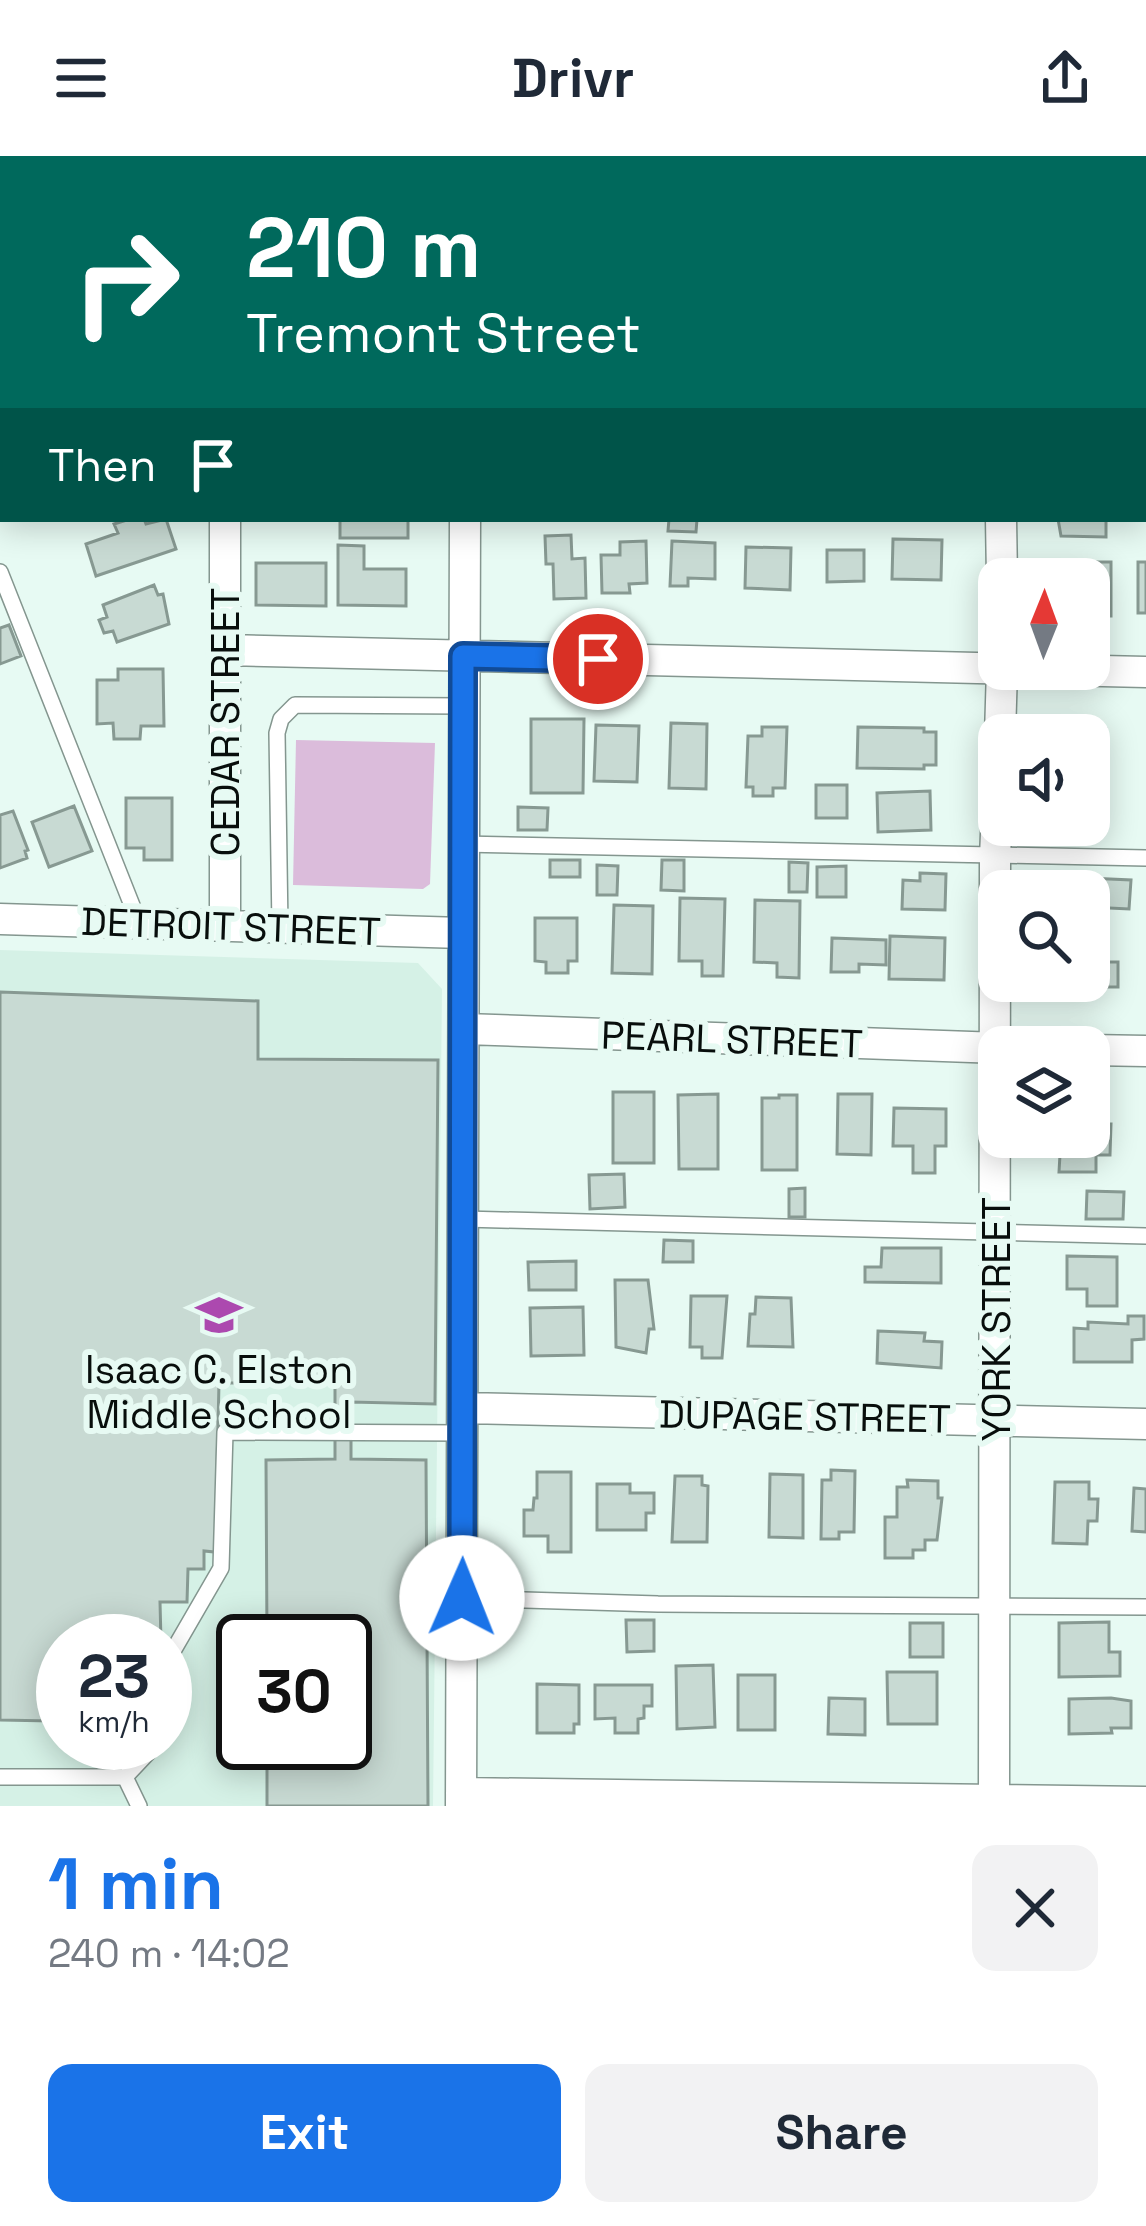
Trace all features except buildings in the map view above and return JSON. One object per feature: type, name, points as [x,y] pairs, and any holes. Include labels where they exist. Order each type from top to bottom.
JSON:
[{"type":"street","name":"CEDAR STREET","points":[[225,522],[225,926]]},
{"type":"street","points":[[465,522],[461,1800],[1146,1802]]},
{"type":"street","points":[[1001,522],[1002,558]]},
{"type":"street","points":[[227,650],[978,668]]},
{"type":"street","points":[[1110,671],[1146,672]]},
{"type":"street","name":"YORK STREET","points":[[995,846],[997,1026]]},
{"type":"street","name":"DETROIT STREET","points":[[0,919],[462,933]]},
{"type":"street","name":"PEARL STREET","points":[[465,1029],[978,1047]]},
{"type":"street","points":[[1110,1051],[1146,1052]]},
{"type":"street","name":"YORK STREET","points":[[994,1802],[996,1158]]},
{"type":"street","name":"DUPAGE STREET","points":[[464,1421],[1146,1424]]},
{"type":"lane","points":[[0,572],[139,923]]},
{"type":"lane","points":[[280,927],[277,733],[286,711],[295,705],[463,706]]},
{"type":"lane","points":[[462,844],[1146,858]]},
{"type":"lane","points":[[464,1219],[1146,1236]]},
{"type":"lane","points":[[192,1618],[221,1568],[225,1432],[464,1421]]},
{"type":"lane","points":[[462,1598],[1146,1607]]},
{"type":"lane","points":[[0,1777],[125,1777],[132,1770]]},
{"type":"lane","points":[[125,1777],[139,1806]]},
{"type":"shaded area","points":[[296,740],[435,743],[430,884],[423,889],[293,885]]},
{"type":"shaded area","name":"Isaac C. Elston Middle School","points":[[0,950],[418,963],[442,989],[433,1806],[0,1806]]},
{"type":"place","name":"Isaac C. Elston Middle School","points":[[219,1315]]},
{"type":"route","points":[[462,1598],[463,656],[598,659]]}]
